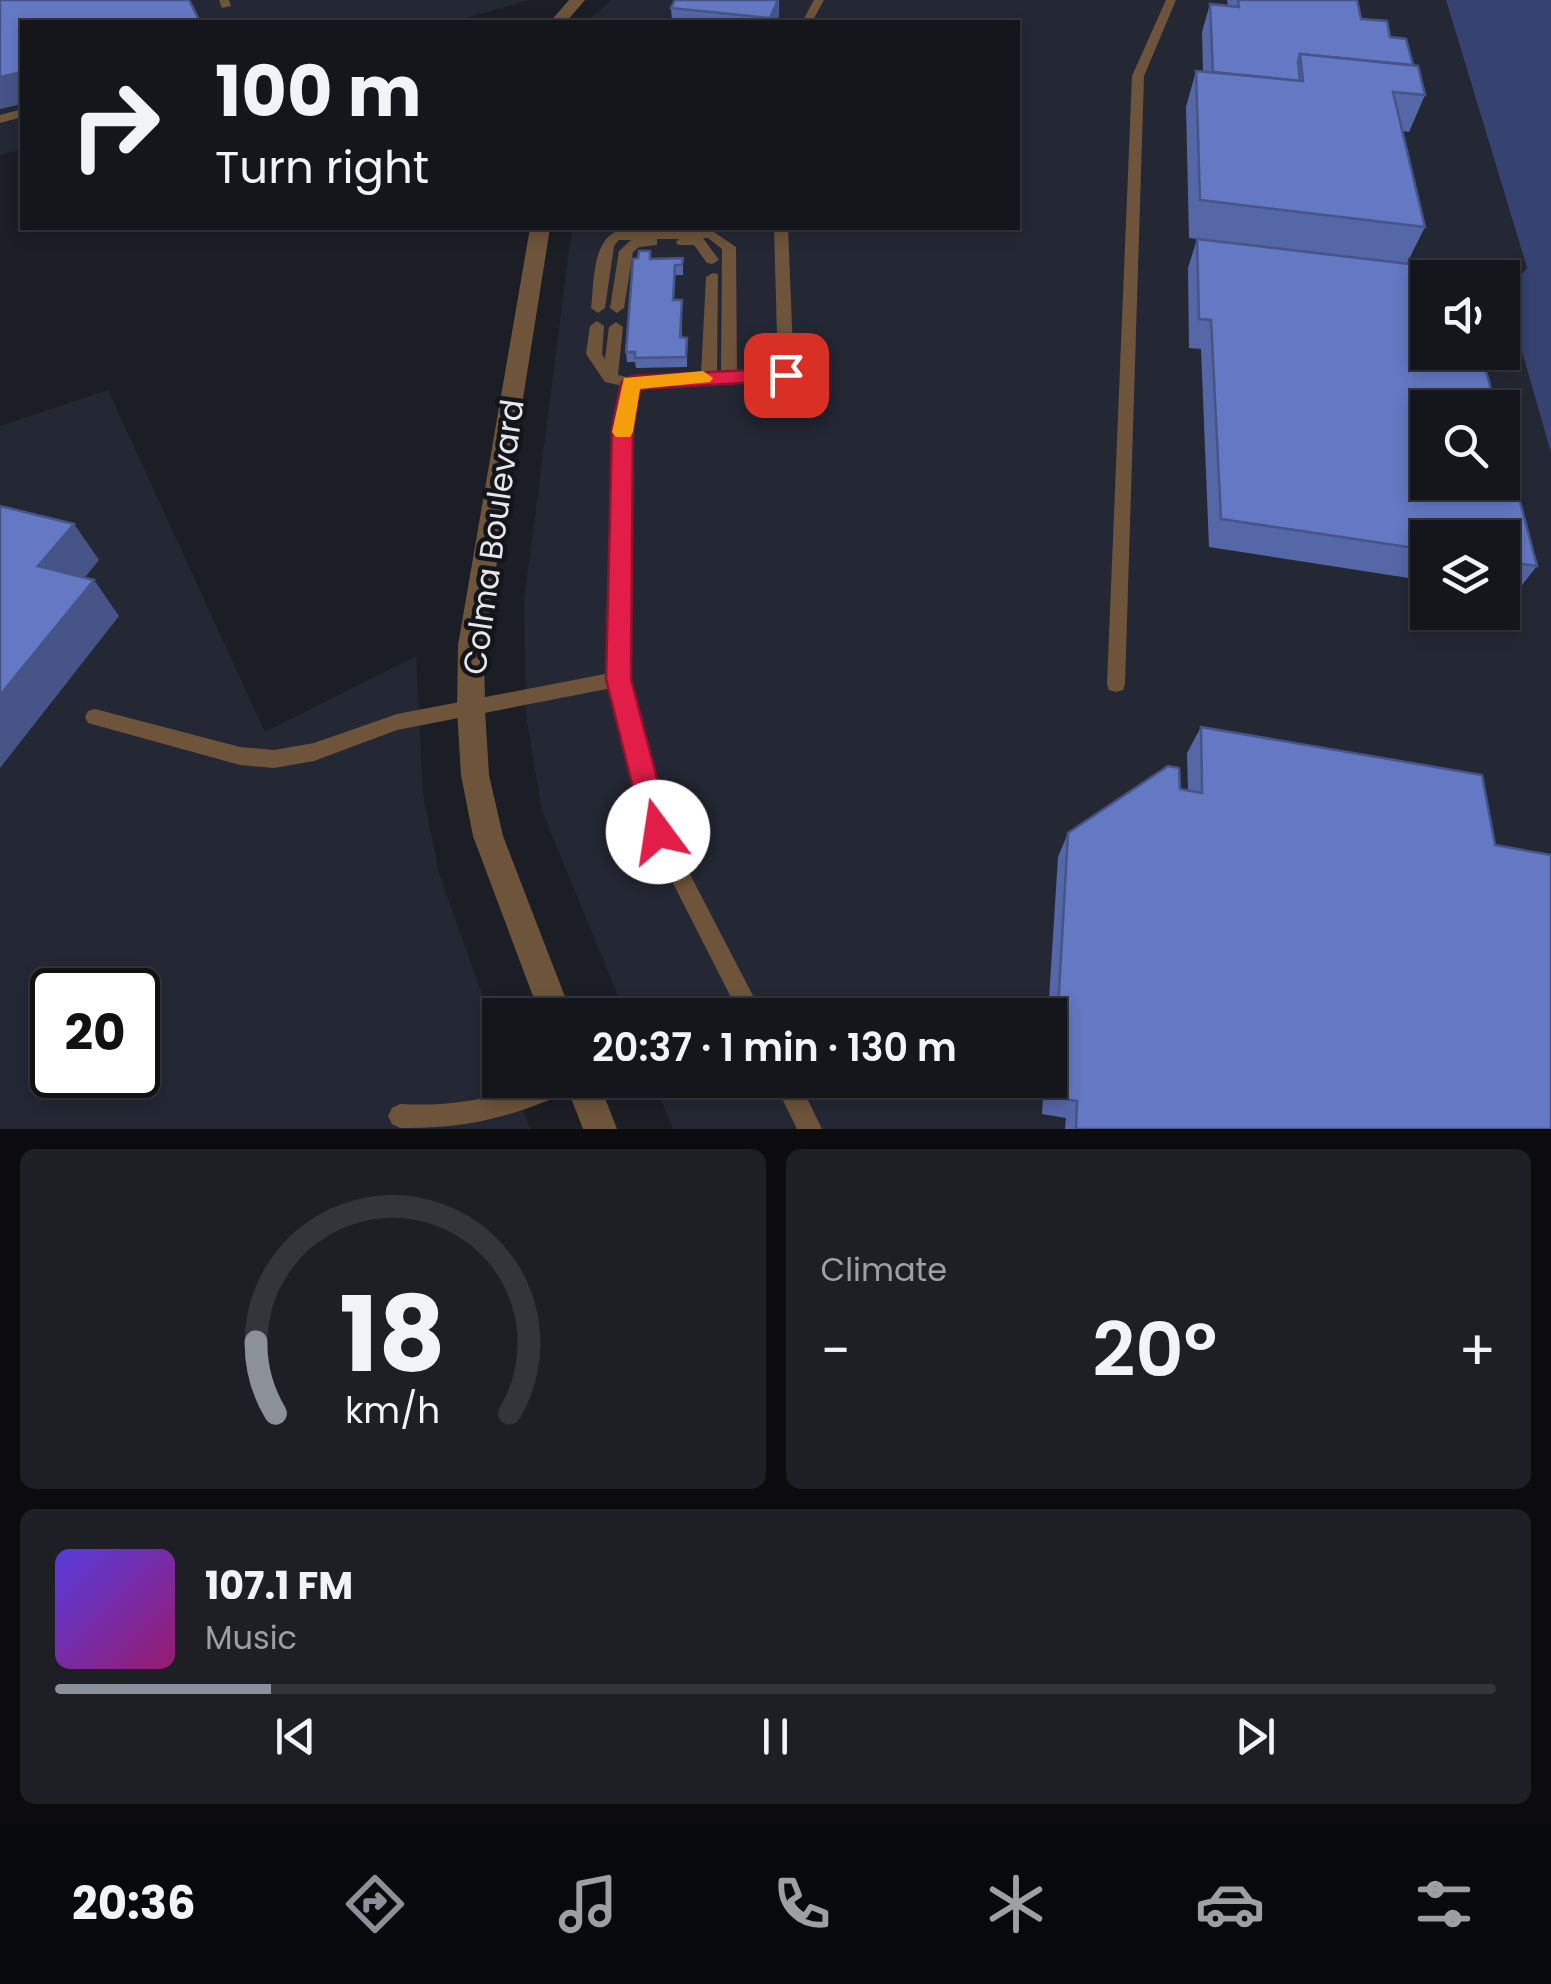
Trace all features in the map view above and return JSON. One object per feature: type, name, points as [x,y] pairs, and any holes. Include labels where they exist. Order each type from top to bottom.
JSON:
[{"type":"street","points":[[560,20],[577,0]]},
{"type":"street","name":"Colma Boulevard","points":[[540,230],[471,645],[470,706],[476,778],[488,830],[550,998]]},
{"type":"street","points":[[588,1098],[600,1129]]},
{"type":"lane","points":[[1116,684],[1138,76],[1171,0]]},
{"type":"lane","points":[[596,326],[594,354],[610,378],[631,383],[786,375],[781,230]]},
{"type":"lane","points":[[598,308],[607,245],[614,236],[711,234],[729,247],[719,377]]},
{"type":"lane","points":[[617,308],[626,252],[635,243],[698,241],[707,248],[712,268],[719,377]]},
{"type":"lane","points":[[610,378],[616,327]]},
{"type":"lane","points":[[631,383],[622,428],[619,679],[658,832],[743,998]]},
{"type":"lane","points":[[95,717],[240,756],[274,759],[314,752],[397,722],[619,679]]},
{"type":"lane","points":[[400,1116],[466,1118],[527,1098]]},
{"type":"lane","points":[[794,1098],[810,1129]]},
{"type":"shaded area","points":[[0,0],[529,0],[459,20],[20,20],[20,150],[0,155]]},
{"type":"shaded area","points":[[611,0],[1446,0],[1527,269],[1520,278],[1520,260],[1410,260],[1410,370],[1520,370],[1520,344],[1551,453],[1551,1129],[673,1129],[660,1098],[1067,1098],[1067,998],[619,998],[542,811],[526,715],[524,601],[572,230],[1020,230],[1020,20],[588,20]]},
{"type":"shaded area","points":[[1446,0],[1551,0],[1551,453],[1520,344],[1520,277],[1527,268]]},
{"type":"shaded area","points":[[108,390],[265,732],[416,656],[423,794],[439,873],[483,998],[482,1098],[519,1098],[530,1129],[0,1129],[0,426]]},
{"type":"building","points":[[0,0],[189,0],[199,20],[20,20],[20,72],[0,77]]},
{"type":"building","points":[[675,0],[778,0],[770,18],[671,8]]},
{"type":"building","points":[[1238,0],[1357,0],[1361,19],[1387,21],[1390,37],[1406,39],[1413,65],[1300,54],[1300,81],[1213,72],[1210,4],[1239,7]]},
{"type":"building","points":[[1300,54],[1418,66],[1425,95],[1393,92],[1425,227],[1200,200],[1196,71],[1303,81]]},
{"type":"building","points":[[1197,239],[1410,264],[1410,370],[1486,370],[1491,390],[1410,390],[1410,500],[1520,500],[1537,566],[1520,564],[1520,520],[1410,520],[1410,547],[1221,519],[1211,320],[1199,319]]},
{"type":"building","points":[[639,251],[650,251],[650,259],[683,258],[682,265],[675,265],[673,300],[682,300],[680,337],[687,338],[686,357],[635,358],[635,352],[626,352],[633,259],[638,258]]},
{"type":"building","points":[[0,506],[74,524],[38,566],[94,580],[0,695]]},
{"type":"building","points":[[1201,727],[1482,775],[1495,845],[1551,855],[1551,1129],[1076,1129],[1077,1101],[1059,1098],[1067,1098],[1067,998],[1059,998],[1068,833],[1168,766],[1179,768],[1180,789],[1202,793]]},
{"type":"slow traffic","points":[[623,432],[631,383],[703,378]]},
{"type":"route","points":[[658,832],[619,679],[622,428],[631,383],[786,375]]}]
